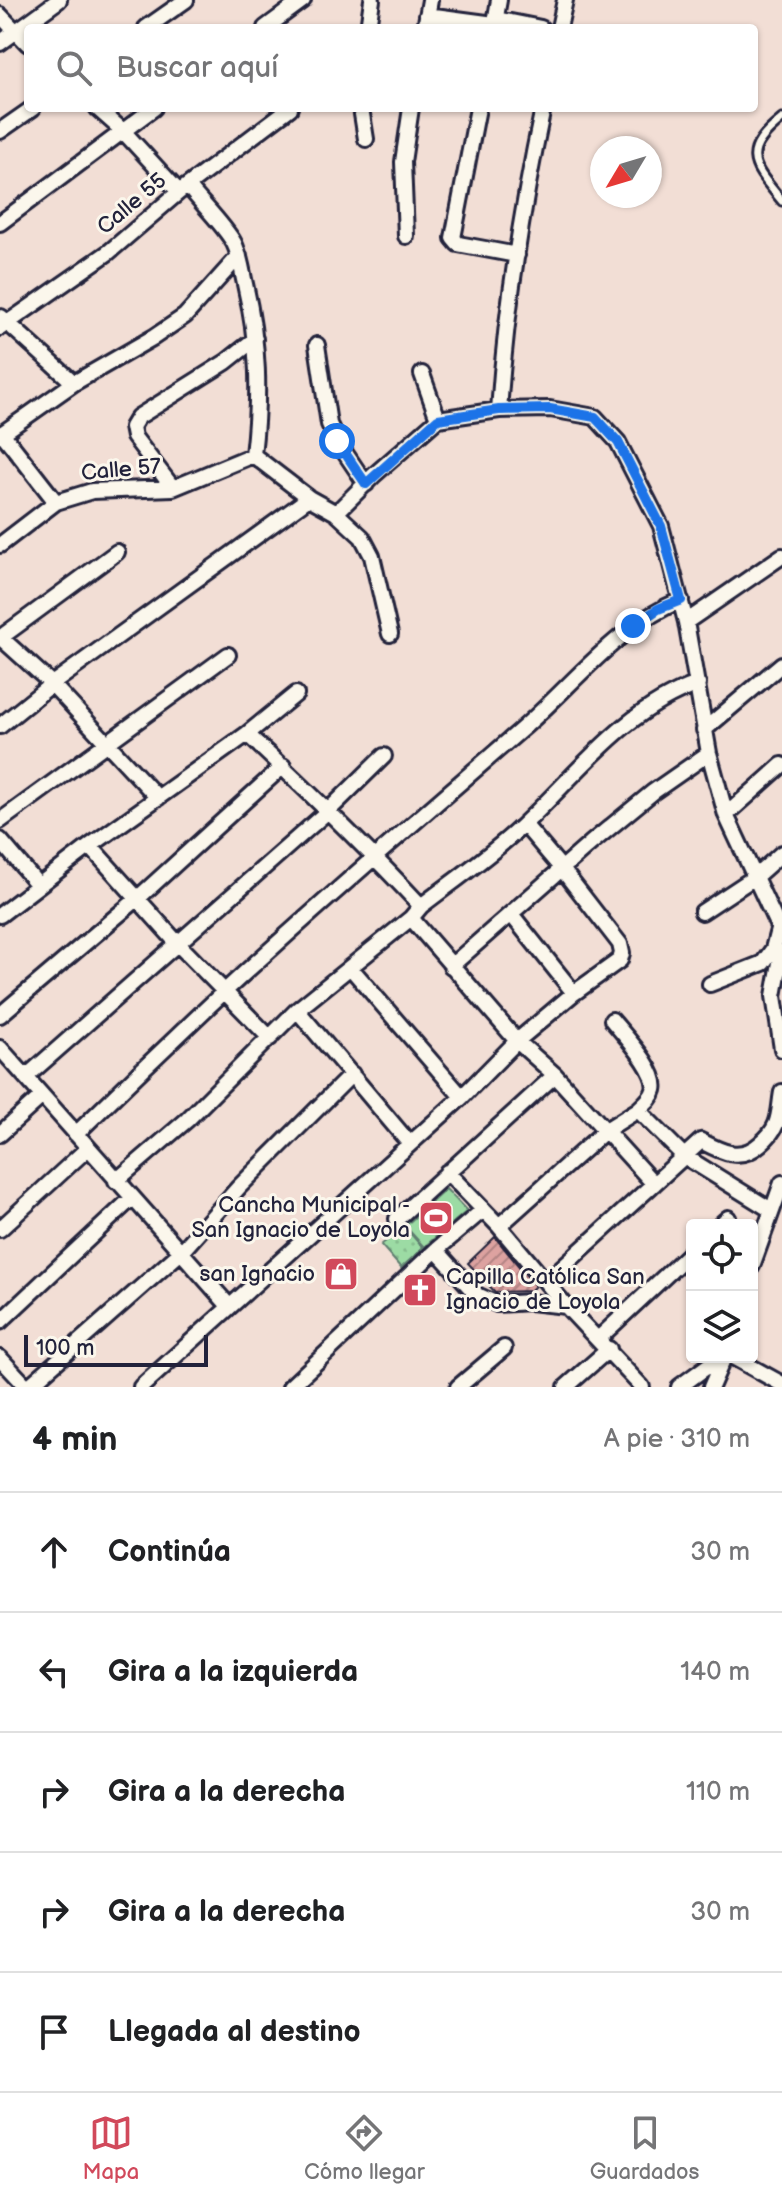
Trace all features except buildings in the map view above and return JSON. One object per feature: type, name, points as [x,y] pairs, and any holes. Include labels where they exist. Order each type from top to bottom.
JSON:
[{"type":"street","points":[[26,24],[59,0]]},
{"type":"street","points":[[152,24],[186,0]]},
{"type":"street","points":[[270,24],[303,0]]},
{"type":"street","points":[[369,24],[372,0]]},
{"type":"street","points":[[428,14],[495,24],[499,0]]},
{"type":"street","points":[[560,24],[565,0]]},
{"type":"street","points":[[0,15],[24,40]]},
{"type":"street","points":[[0,43],[24,25]]},
{"type":"street","points":[[0,131],[27,112]]},
{"type":"street","points":[[102,112],[184,189],[233,242],[251,308],[258,361],[253,455],[309,498],[336,513],[362,537],[372,556],[390,634]]},
{"type":"street","points":[[0,223],[149,112]]},
{"type":"street","name":"Calle 55","points":[[2,322],[109,252],[184,189],[285,112]]},
{"type":"street","points":[[362,112],[366,139]]},
{"type":"street","points":[[406,236],[403,162],[410,112]]},
{"type":"street","points":[[477,112],[453,238],[458,244],[517,255]]},
{"type":"street","points":[[499,410],[517,255],[542,112]]},
{"type":"street","points":[[56,502],[1,434],[74,383],[185,316],[239,256]]},
{"type":"street","points":[[2,322],[74,383]]},
{"type":"street","points":[[173,488],[134,437],[132,427],[138,417],[226,362],[255,339]]},
{"type":"street","points":[[317,345],[329,424],[366,484]]},
{"type":"street","points":[[422,374],[438,419]]},
{"type":"street","points":[[336,513],[438,419],[499,410],[550,409],[595,417],[618,442],[661,526],[686,622],[704,730],[726,815],[780,930],[773,949],[763,963],[710,984]]},
{"type":"street","name":"Calle 57","points":[[1,541],[56,502],[92,491],[173,488],[253,455]]},
{"type":"street","points":[[0,726],[52,684],[309,498]]},
{"type":"street","points":[[117,552],[0,637],[52,684],[158,798]]},
{"type":"street","points":[[686,622],[782,556]]},
{"type":"street","points":[[76,1134],[225,991],[542,712],[633,626],[658,609],[681,600]]},
{"type":"street","points":[[0,821],[228,655]]},
{"type":"street","points":[[704,730],[782,664]]},
{"type":"street","points":[[116,1181],[187,1120],[297,1010],[524,824],[615,733],[665,698],[698,684]]},
{"type":"street","points":[[0,915],[90,846],[247,734],[296,694]]},
{"type":"street","points":[[247,734],[283,766],[421,906]]},
{"type":"street","points":[[451,966],[653,792],[709,753]]},
{"type":"street","points":[[26,1077],[179,945],[328,811],[384,756]]},
{"type":"street","points":[[726,815],[782,765]]},
{"type":"street","points":[[0,1015],[137,899],[283,766]]},
{"type":"street","points":[[141,1387],[462,1097],[517,1041],[574,993],[620,960],[620,944],[524,824]]},
{"type":"street","points":[[0,840],[38,885]]},
{"type":"street","points":[[90,846],[179,945],[270,1038]]},
{"type":"street","points":[[702,912],[755,877],[782,853]]},
{"type":"street","points":[[511,914],[574,993]]},
{"type":"street","points":[[411,918],[517,1041],[555,1075],[654,1184]]},
{"type":"street","points":[[782,952],[774,996],[782,1049]]},
{"type":"street","points":[[350,967],[462,1097]]},
{"type":"street","points":[[297,1010],[410,1144]]},
{"type":"street","points":[[499,1226],[606,1130],[638,1110],[651,1097],[655,1080],[649,1067],[612,1020]]},
{"type":"street","points":[[0,1048],[229,1306]]},
{"type":"street","points":[[0,1358],[28,1387],[181,1252],[239,1187],[352,1074]]},
{"type":"street","points":[[397,1219],[555,1075]]},
{"type":"street","points":[[547,1281],[701,1141],[735,1154],[751,1153],[776,1126],[782,1092]]},
{"type":"street","points":[[0,1134],[42,1096]]},
{"type":"street","points":[[638,1110],[684,1156],[771,1210]]},
{"type":"street","points":[[0,1229],[88,1148]]},
{"type":"street","points":[[447,1172],[642,1387]]},
{"type":"street","points":[[758,1248],[781,1188]]},
{"type":"street","points":[[0,1322],[132,1198]]},
{"type":"street","points":[[290,1387],[483,1210]]},
{"type":"street","points":[[436,1250],[477,1295],[497,1304],[530,1302],[566,1306]]},
{"type":"street","points":[[566,1387],[686,1257]]},
{"type":"street","points":[[458,1387],[504,1348]]},
{"type":"street","points":[[679,1387],[713,1363]]},
{"type":"street","points":[[711,1387],[720,1363]]},
{"type":"street","points":[[745,1363],[781,1381]]},
{"type":"lane","points":[[782,119],[763,138],[755,151],[754,162],[782,201]]},
{"type":"green space","name":"Cancha Municipal - San Ignacio de Loyola","points":[[446,1189],[467,1211],[424,1247],[405,1226]]},
{"type":"green space","points":[[404,1226],[423,1248],[401,1268],[381,1245]]},
{"type":"place","name":"Cancha Municipal - San Ignacio de Loyola","points":[[436,1218]]},
{"type":"place","name":"san Ignacio","points":[[341,1274]]},
{"type":"place","name":"Capilla Católica San Ignacio de Loyola","points":[[420,1290]]},
{"type":"route","points":[[337,441],[366,484],[438,419],[499,410],[550,409],[595,417],[618,442],[661,526],[681,600],[658,609],[633,626]]}]
